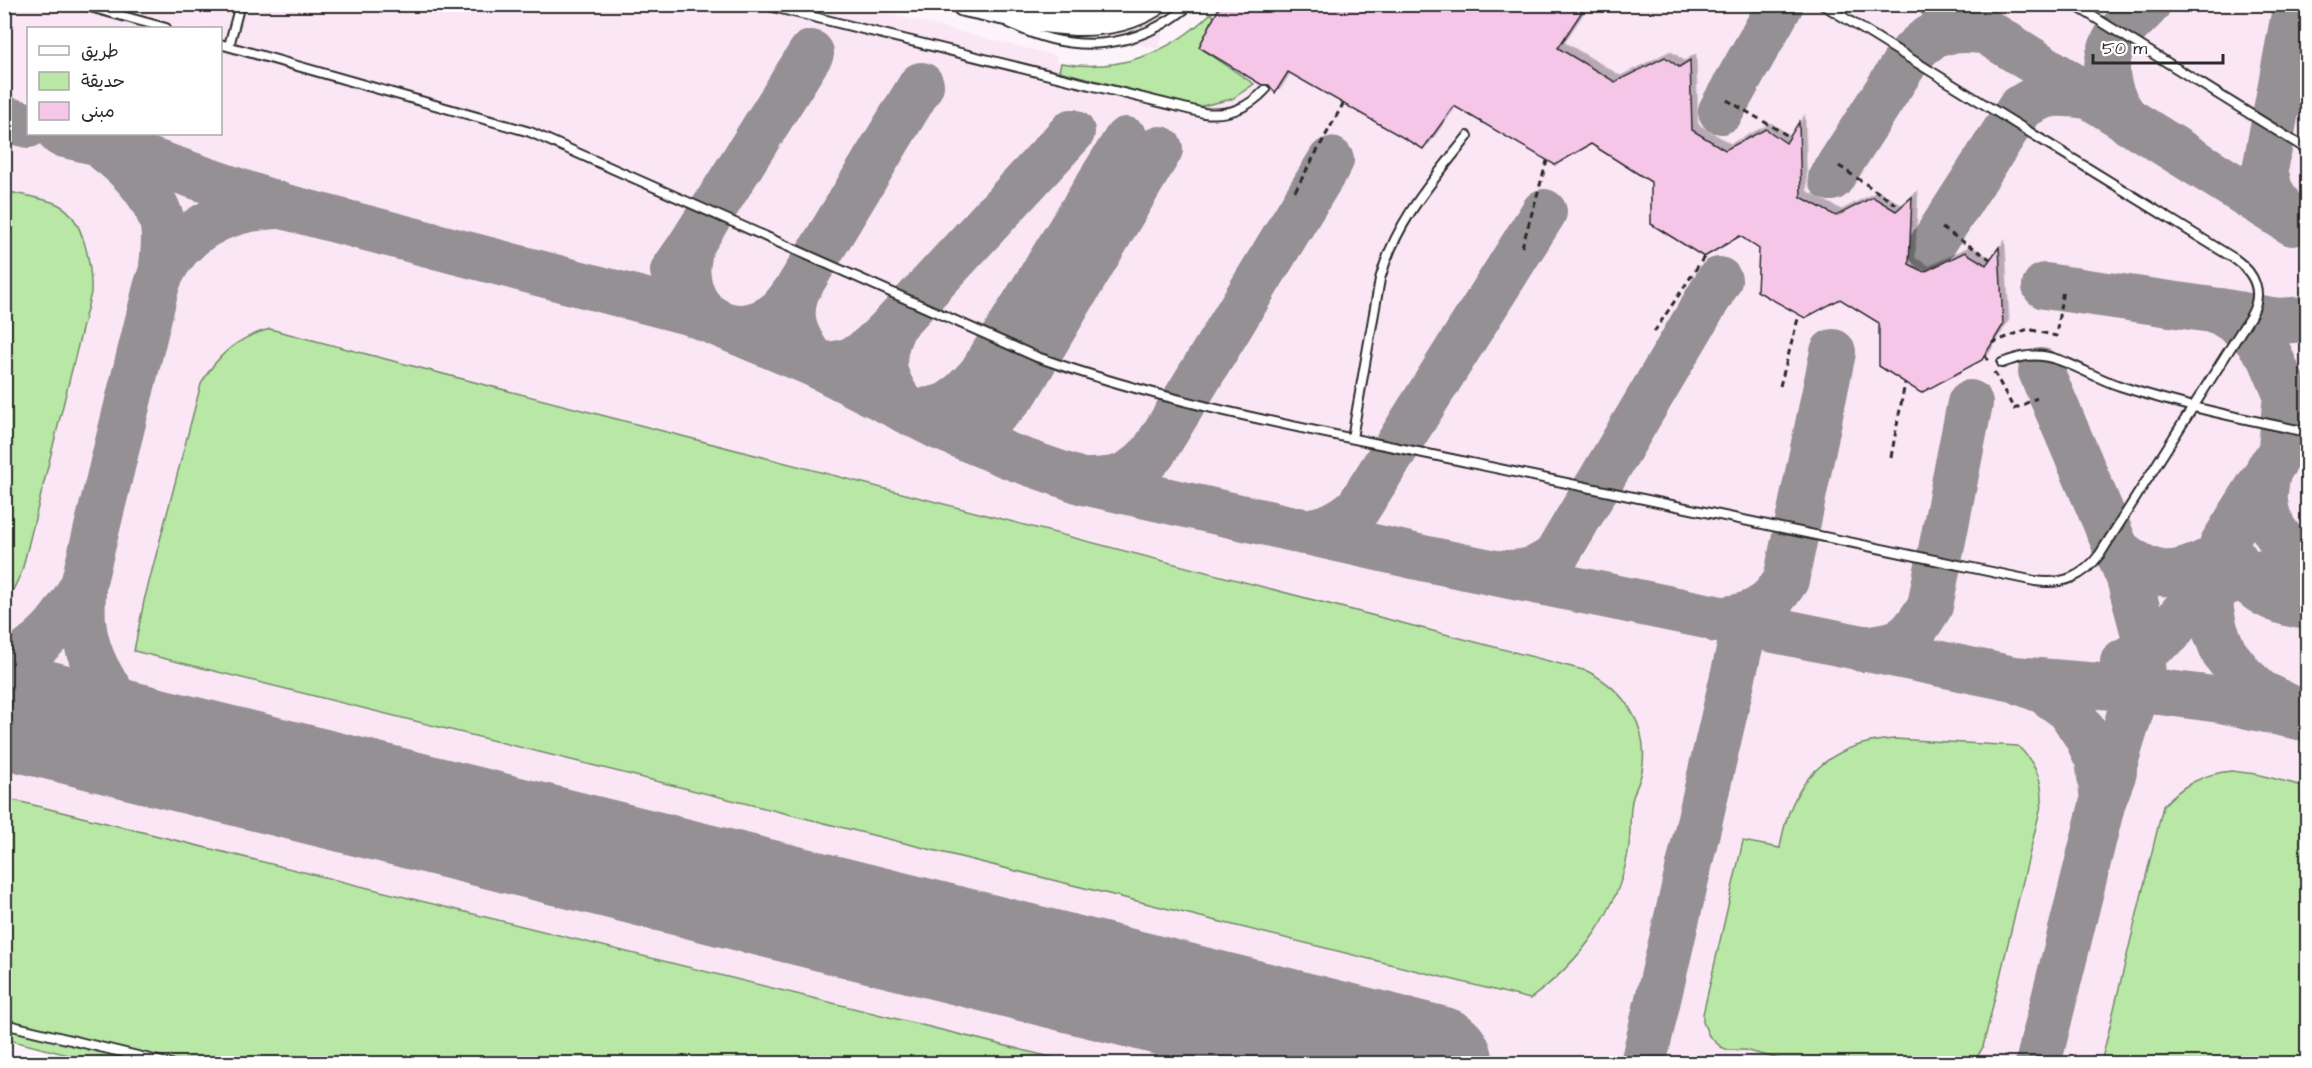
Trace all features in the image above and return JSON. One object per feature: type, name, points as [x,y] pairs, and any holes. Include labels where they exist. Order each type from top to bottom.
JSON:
[{"type":"main road","points":[[974,7],[1057,32],[1089,23],[1112,21],[1154,4]]},
{"type":"lane","points":[[79,4],[162,27]]},
{"type":"lane","points":[[229,46],[240,4]]},
{"type":"lane","points":[[761,4],[1204,113],[1216,115],[1238,110],[1248,105],[1265,90]]},
{"type":"lane","points":[[1057,32],[1092,45],[1128,39],[1161,26],[1191,4]]},
{"type":"lane","points":[[222,44],[530,132],[1028,353],[1073,370],[1148,392],[1352,438],[2048,583],[2072,579],[2092,564],[2255,309],[2258,290],[2250,272],[2235,259],[1822,4]]},
{"type":"lane","points":[[2073,4],[2307,150]]},
{"type":"lane","points":[[1352,438],[1380,279],[1386,258],[1404,219],[1468,135]]},
{"type":"lane","points":[[2002,363],[2028,356],[2054,358],[2117,385],[2192,407],[2307,432]]},
{"type":"lane","points":[[4,1024],[171,1064]]},
{"type":"path","points":[[1727,100],[1790,137]]},
{"type":"path","points":[[1295,191],[1343,104]]},
{"type":"path","points":[[1522,247],[1547,161]]},
{"type":"path","points":[[1839,166],[1900,207]]},
{"type":"path","points":[[1942,228],[1990,260]]},
{"type":"path","points":[[1654,332],[1704,257]]},
{"type":"path","points":[[1992,343],[2028,329],[2056,336],[2063,289]]},
{"type":"path","points":[[1780,386],[1799,315]]},
{"type":"path","points":[[1985,355],[2014,409],[2037,398]]},
{"type":"path","points":[[1891,457],[1905,383]]},
{"type":"shaded area","points":[[5,5],[853,5],[1057,56],[1056,62],[1094,66],[1141,58],[1170,46],[1198,26],[1218,5],[2307,5],[2307,1063],[103,1064],[5,1039]]},
{"type":"shaded area","points":[[942,5],[1169,5],[1159,49]]},
{"type":"green space","points":[[1211,13],[1214,17],[1199,47],[1254,84],[1232,99],[1198,107],[1059,71],[1061,63],[1103,65],[1142,57],[1178,39]]},
{"type":"green space","points":[[5,191],[47,200],[68,211],[75,220],[85,244],[90,270],[91,293],[22,571],[13,590],[5,599]]},
{"type":"green space","points":[[270,329],[1587,671],[1613,688],[1623,699],[1632,712],[1642,739],[1642,771],[1632,801],[1629,846],[1617,892],[1607,913],[1581,951],[1549,984],[1530,999],[134,651],[144,601],[201,384],[221,356],[238,342]]},
{"type":"green space","points":[[1894,739],[2018,746],[2029,758],[2039,778],[2042,802],[1983,1047],[1973,1064],[1795,1063],[1744,1050],[1728,1050],[1721,1047],[1709,1036],[1703,1022],[1703,1014],[1743,841],[1780,848],[1793,804],[1803,786],[1816,770],[1849,748]]},
{"type":"green space","points":[[2231,771],[2256,774],[2307,787],[2307,1063],[2101,1063],[2163,806],[2185,786],[2211,775]]},
{"type":"green space","points":[[5,798],[1075,1063],[103,1064],[5,1039]]},
{"type":"building","points":[[1221,4],[1587,4],[1558,48],[1615,82],[1665,57],[1679,67],[1690,60],[1692,130],[1725,150],[1766,129],[1786,143],[1799,122],[1801,197],[1836,216],[1873,197],[1896,211],[1912,197],[1909,264],[1924,272],[1965,252],[1986,265],[1999,247],[2003,325],[1982,360],[1921,393],[1879,366],[1879,323],[1840,299],[1805,318],[1757,291],[1759,249],[1740,236],[1704,257],[1651,224],[1651,182],[1591,144],[1555,165],[1454,106],[1423,149],[1288,72],[1275,93],[1269,85],[1262,85],[1199,47]]},
{"type":"taxiway","points":[[1721,111],[1781,4]]},
{"type":"taxiway","points":[[1942,4],[2288,220]]},
{"type":"taxiway","points":[[2130,123],[2112,95],[2107,64],[2117,37],[2148,4]]},
{"type":"taxiway","points":[[2293,223],[2288,220],[2270,190],[2265,170],[2296,4]]},
{"type":"taxiway","points":[[1831,178],[1916,49],[1941,33],[1960,30],[1984,31]]},
{"type":"taxiway","points":[[673,271],[811,53]]},
{"type":"taxiway","points":[[691,245],[687,269],[692,294],[710,317],[722,324],[736,327],[750,326],[765,321],[779,312],[797,290],[921,85]]},
{"type":"taxiway","points":[[1930,248],[2020,108],[2037,98],[2052,94],[2088,96]]},
{"type":"taxiway","points":[[4,119],[27,125]]},
{"type":"taxiway","points":[[797,290],[793,321],[798,338],[814,364],[840,363],[859,356],[894,325],[1072,132]]},
{"type":"taxiway","points":[[65,135],[96,142],[282,206],[692,313],[814,364],[939,427],[1012,457],[1084,482],[1427,559],[2014,679],[2137,689],[2221,700],[2308,719]]},
{"type":"taxiway","points":[[894,325],[885,350],[885,370],[892,390],[906,411],[932,410],[957,399],[981,374],[1126,140]]},
{"type":"taxiway","points":[[939,427],[966,426],[984,421],[999,410],[1017,390],[1160,149]]},
{"type":"taxiway","points":[[106,150],[138,180],[157,208],[164,231],[161,274]]},
{"type":"taxiway","points":[[1088,481],[1124,476],[1153,453],[1331,160]]},
{"type":"taxiway","points":[[4,667],[30,650],[59,623],[83,585],[161,274],[182,244],[195,232],[210,223],[242,211],[278,206]]},
{"type":"taxiway","points":[[1303,532],[1332,525],[1358,508],[1544,212]]},
{"type":"taxiway","points":[[1501,573],[1530,570],[1556,556],[1719,280]]},
{"type":"taxiway","points":[[2045,286],[2219,311],[2250,331],[2270,356],[2286,394],[2281,448]]},
{"type":"taxiway","points":[[2219,311],[2277,321],[2308,319]]},
{"type":"taxiway","points":[[1717,620],[1740,617],[1758,610],[1772,598],[1786,580],[1833,352]]},
{"type":"taxiway","points":[[2041,371],[2129,578],[2145,638],[2140,681],[2103,801]]},
{"type":"taxiway","points":[[1862,649],[1887,646],[1903,639],[1916,627],[1930,606],[1970,403]]},
{"type":"taxiway","points":[[2289,707],[2259,692],[2242,676],[2224,653],[2215,630],[2210,589],[2222,545],[2308,408]]},
{"type":"taxiway","points":[[2269,468],[2265,497],[2269,519],[2284,543],[2299,554],[2308,557]]},
{"type":"taxiway","points":[[2115,549],[2139,565],[2161,573],[2183,571],[2211,560]]},
{"type":"taxiway","points":[[2235,559],[2244,576],[2308,566]]},
{"type":"taxiway","points":[[2123,662],[2169,633],[2182,614],[2210,589],[2244,576],[2257,589],[2272,598],[2308,607]]},
{"type":"taxiway","points":[[83,585],[86,641],[101,678],[112,695],[125,710],[155,736],[177,748],[211,760]]},
{"type":"taxiway","points":[[1643,1064],[1745,625]]},
{"type":"taxiway","points":[[2021,682],[2044,691],[2069,709],[2086,735],[2098,760],[2103,800]]},
{"type":"taxiway","points":[[2038,1064],[2103,801],[2114,772]]},
{"type":"runway","points":[[4,709],[1435,1064]]}]
